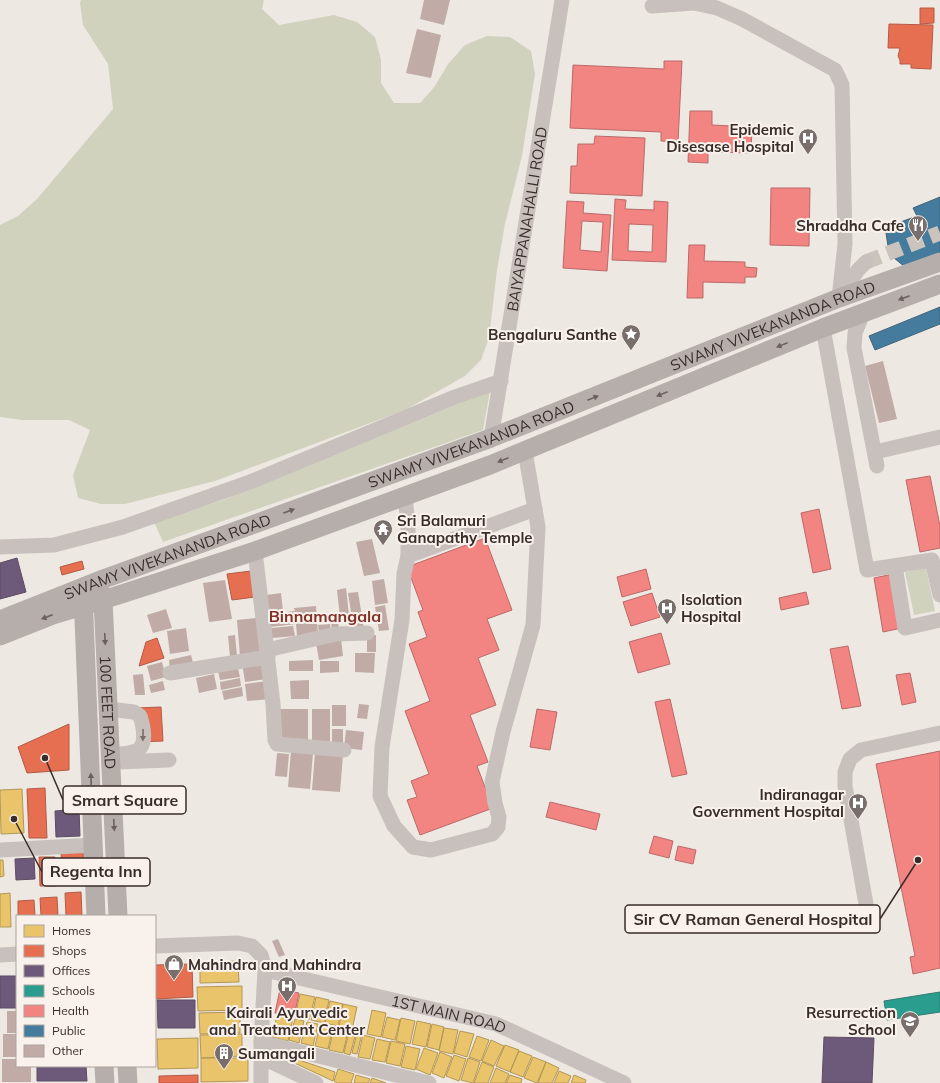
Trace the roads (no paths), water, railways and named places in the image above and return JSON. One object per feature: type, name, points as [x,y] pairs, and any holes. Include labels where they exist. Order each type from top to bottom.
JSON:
[{"type":"main road","name":"SWAMY VIVEKANANDA ROAD","points":[[0,620],[88,591],[492,438],[839,298],[940,262]]},
{"type":"main road","name":"SWAMY VIVEKANANDA ROAD","points":[[88,591],[103,600],[255,551],[490,465],[823,328],[940,284]]},
{"type":"main road","name":"SWAMY VIVEKANANDA ROAD","points":[[0,636],[53,615],[88,591]]},
{"type":"main road","name":"100 FEET ROAD","points":[[88,591],[96,915]]},
{"type":"main road","name":"100 FEET ROAD","points":[[103,600],[118,915]]},
{"type":"main road","points":[[104,1067],[105,1083]]},
{"type":"main road","points":[[127,1067],[128,1083]]},
{"type":"street","name":"BAIYAPPANAHALLI ROAD","points":[[492,438],[562,0]]},
{"type":"street","points":[[652,6],[694,3],[717,8],[742,19],[835,70],[842,84],[845,228],[845,244],[839,298]]},
{"type":"street","points":[[839,298],[858,270],[866,262]]},
{"type":"street","points":[[863,313],[855,333],[854,348],[876,459],[940,437]]},
{"type":"street","points":[[823,328],[867,570],[932,560],[940,595]]},
{"type":"street","points":[[0,547],[54,545],[123,527],[250,482],[455,397],[501,381]]},
{"type":"street","points":[[405,496],[408,525],[408,556],[404,574],[402,620],[382,747],[380,796],[394,826],[413,847],[431,850],[492,834],[498,827],[500,817],[495,803],[492,782],[503,732],[533,624],[538,527],[525,450]]},
{"type":"street","points":[[408,556],[535,509]]},
{"type":"street","points":[[255,551],[273,704],[275,740],[277,744],[344,750]]},
{"type":"street","points":[[895,566],[905,628],[940,620]]},
{"type":"street","points":[[170,673],[267,654],[336,634],[367,633]]},
{"type":"street","points":[[108,709],[134,712],[140,716],[143,723],[142,745],[136,751],[110,758]]},
{"type":"street","points":[[866,904],[845,786],[845,772],[850,759],[860,750],[940,733]]},
{"type":"street","points":[[110,758],[169,760]]},
{"type":"street","points":[[0,850],[94,845]]},
{"type":"street","points":[[156,946],[238,943],[252,946],[261,955],[265,970],[261,1083]]},
{"type":"street","points":[[0,955],[16,954]]},
{"type":"street","name":"1ST MAIN ROAD","points":[[265,970],[496,1024],[624,1083]]},
{"type":"street","points":[[261,1050],[316,1083]]},
{"type":"street","points":[[261,1050],[430,1083]]},
{"type":"tunnel","points":[[866,262],[940,233]]},
{"type":"place","name":"Epidemic Disesase Hospital","points":[[808,155]]},
{"type":"place","name":"Shraddha Cafe","points":[[918,242]]},
{"type":"place","name":"Bengaluru Santhe","points":[[631,351]]},
{"type":"place","name":"Sri Balamuri Ganapathy Temple","points":[[383,546]]},
{"type":"place","name":"Isolation Hospital","points":[[667,625]]},
{"type":"place","name":"Smart Square","points":[[45,758]]},
{"type":"place","name":"Regenta Inn","points":[[14,819]]},
{"type":"place","name":"Indiranagar Government Hospital","points":[[858,820]]},
{"type":"place","name":"Sir CV Raman General Hospital","points":[[918,860]]},
{"type":"place","name":"Mahindra and Mahindra","points":[[174,981]]},
{"type":"place","name":"Kairali Ayurvedic and Treatment Center","points":[[287,1003]]},
{"type":"place","name":"Resurrection School","points":[[910,1038]]},
{"type":"place","name":"Sumangali","points":[[224,1070]]},
{"type":"district","name":"Binnamangala","points":[[325,616]]}]
